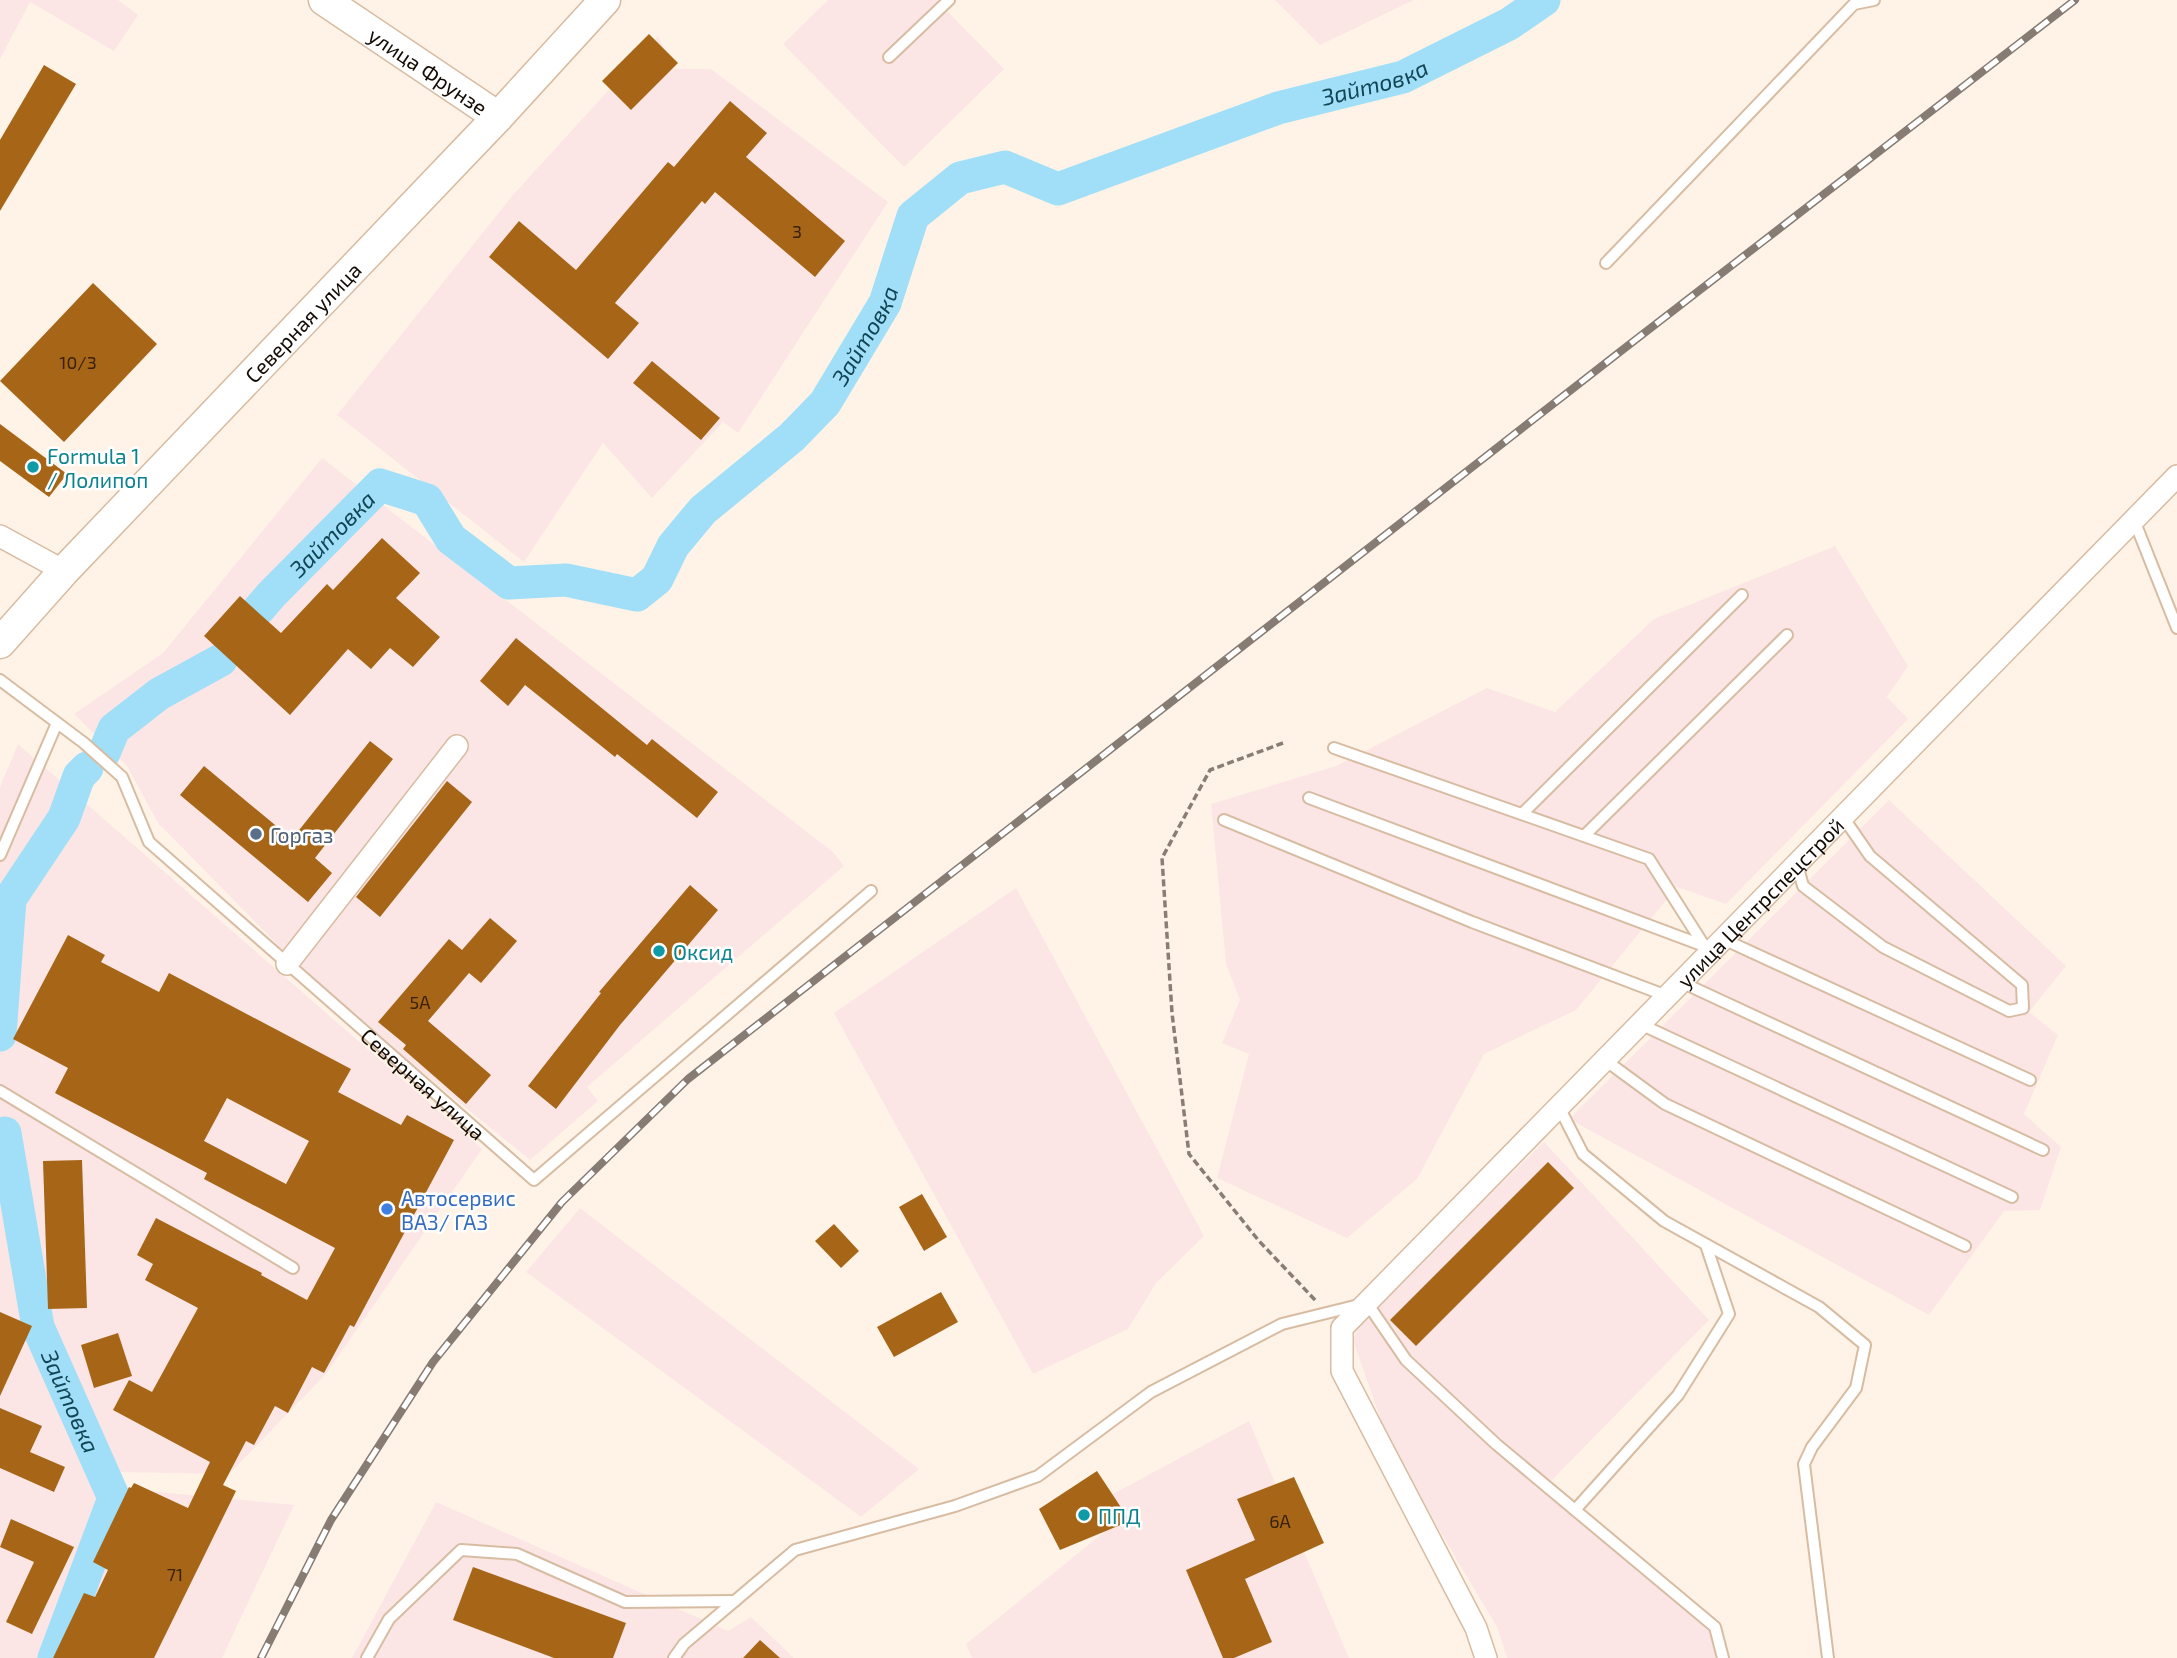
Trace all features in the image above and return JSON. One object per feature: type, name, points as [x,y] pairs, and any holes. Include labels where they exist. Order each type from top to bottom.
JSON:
[{"type":"main road","name":"улица Фрунзе","points":[[324,0],[498,117]]},
{"type":"main road","name":"Северная улица","points":[[0,643],[64,571],[498,117],[605,0]]},
{"type":"street","name":"улица Центрспецстрой","points":[[1335,1320],[1367,1303],[1714,945],[1797,864],[2177,476]]},
{"type":"street","points":[[0,536],[64,571]]},
{"type":"street","points":[[287,964],[457,746]]},
{"type":"street","points":[[1335,1320],[1342,1371],[1476,1628],[1486,1658]]},
{"type":"lane","points":[[889,57],[950,0]]},
{"type":"lane","points":[[1606,263],[1854,5],[1874,0]]},
{"type":"lane","points":[[2134,520],[2177,628]]},
{"type":"lane","points":[[1522,814],[1742,595]]},
{"type":"lane","points":[[1584,836],[1787,635]]},
{"type":"lane","name":"Северная улица","points":[[0,680],[84,743],[122,777],[149,842],[534,1180],[871,891]]},
{"type":"lane","points":[[0,855],[57,723]]},
{"type":"lane","points":[[1334,748],[1648,859],[1714,945]]},
{"type":"lane","points":[[1309,798],[1714,945],[2030,1080]]},
{"type":"lane","points":[[1797,864],[1803,886],[1883,947],[2009,1011],[2023,1008],[2022,985],[1870,856],[1843,817]]},
{"type":"lane","points":[[1224,820],[1472,922],[1674,989],[2043,1150]]},
{"type":"lane","points":[[1640,1024],[2012,1197]]},
{"type":"lane","points":[[1605,1060],[1665,1104],[1965,1246]]},
{"type":"lane","points":[[0,1091],[293,1268]]},
{"type":"lane","points":[[1559,1107],[1583,1154],[1664,1221],[1819,1307],[1865,1345],[1856,1388],[1812,1447],[1804,1464],[1828,1658]]},
{"type":"lane","points":[[1575,1510],[1678,1395],[1729,1314],[1706,1245]]},
{"type":"lane","points":[[1367,1303],[1406,1360],[1496,1444],[1715,1627],[1723,1658]]},
{"type":"lane","points":[[674,1658],[684,1644],[795,1550],[956,1506],[1038,1475],[1151,1392],[1282,1324],[1335,1320]]},
{"type":"lane","points":[[367,1658],[389,1619],[461,1550],[517,1554],[625,1602],[735,1601]]},
{"type":"path","points":[[1283,743],[1210,770],[1162,858],[1172,1013],[1189,1154],[1259,1241],[1335,1320]]},
{"type":"shaded area","points":[[0,0],[118,0],[138,15],[114,51],[30,2],[0,59]]},
{"type":"shaded area","points":[[828,0],[936,0],[1004,69],[904,167],[783,44]]},
{"type":"shaded area","points":[[1275,0],[1414,0],[1320,45]]},
{"type":"shaded area","points":[[658,36],[673,69],[711,69],[888,202],[738,433],[723,422],[652,498],[603,443],[524,562],[337,415],[512,196]]},
{"type":"shaded area","points":[[322,458],[833,852],[844,866],[587,1087],[598,1101],[530,1160],[326,994],[158,823],[127,766],[74,714],[163,653]]},
{"type":"shaded area","points":[[1835,546],[1908,666],[1887,697],[1908,719],[1726,904],[1677,887],[1576,1010],[1484,1054],[1417,1179],[1347,1238],[1217,1178],[1249,1054],[1222,1043],[1240,1000],[1226,964],[1211,804],[1336,766],[1487,688],[1555,712],[1654,619]]},
{"type":"shaded area","points":[[18,744],[482,1149],[326,1374],[229,1474],[116,1472],[38,1658],[0,1658],[0,787]]},
{"type":"shaded area","points":[[1889,800],[2066,966],[2029,1012],[2058,1035],[2024,1114],[2061,1147],[2040,1210],[2004,1211],[1929,1315],[1569,1119]]},
{"type":"shaded area","points":[[1016,888],[1204,1236],[1156,1283],[1128,1329],[1033,1374],[834,1013]]},
{"type":"shaded area","points":[[1544,1142],[1709,1320],[1547,1485],[1715,1634],[1722,1658],[1507,1658],[1497,1627],[1391,1449],[1353,1340],[1361,1320]]},
{"type":"shaded area","points":[[580,1208],[919,1469],[861,1517],[526,1272]]},
{"type":"shaded area","points":[[1249,1421],[1349,1658],[972,1658],[966,1644],[1108,1529],[1096,1503]]},
{"type":"shaded area","points":[[138,1490],[294,1505],[222,1658],[66,1658]]},
{"type":"shaded area","points":[[436,1502],[728,1631],[751,1617],[794,1658],[352,1658]]},
{"type":"building","points":[[649,34],[678,63],[631,110],[602,81]]},
{"type":"building","points":[[44,65],[76,84],[0,211],[0,140]]},
{"type":"building","points":[[730,101],[767,133],[746,157],[845,241],[815,277],[715,192],[705,204],[702,201],[615,303],[639,323],[608,359],[489,257],[519,221],[576,270],[668,162],[674,167]]},
{"type":"building","points":[[93,283],[157,344],[64,442],[0,381]]},
{"type":"building","points":[[652,361],[720,418],[701,440],[633,383]]},
{"type":"building","name":"Formula 1 / Лолипоп","points":[[0,424],[67,474],[49,497],[0,461]]},
{"type":"building","points":[[382,538],[420,573],[396,598],[440,637],[413,667],[390,648],[371,669],[348,649],[290,715],[204,636],[240,596],[281,633],[327,584],[333,590]]},
{"type":"building","points":[[516,638],[647,745],[652,739],[718,792],[697,818],[525,685],[508,706],[480,681]]},
{"type":"building","name":"Горгаз","points":[[370,741],[393,759],[315,858],[332,873],[308,902],[180,795],[204,766],[292,839]]},
{"type":"building","points":[[447,781],[472,802],[380,917],[356,897]]},
{"type":"building","points":[[690,885],[718,910],[620,1025],[556,1109],[528,1086],[601,993],[599,992]]},
{"type":"building","points":[[490,918],[517,941],[481,983],[469,973],[428,1021],[491,1075],[466,1104],[403,1049],[406,1045],[378,1022],[449,939],[462,950]]},
{"type":"building","points":[[68,935],[105,955],[101,962],[159,992],[169,973],[351,1069],[338,1092],[401,1125],[407,1115],[454,1140],[354,1327],[350,1325],[324,1373],[312,1367],[288,1413],[275,1406],[254,1445],[246,1441],[223,1485],[236,1491],[154,1658],[53,1658],[84,1593],[95,1597],[108,1570],[93,1562],[129,1487],[134,1483],[188,1508],[210,1462],[113,1410],[129,1380],[152,1392],[198,1308],[145,1280],[153,1264],[137,1255],[156,1218],[262,1273],[261,1275],[307,1300],[335,1248],[204,1179],[207,1173],[55,1093],[68,1068],[13,1039]],"holes":[[[227,1098],[309,1141],[286,1184],[204,1141]]]},
{"type":"building","points":[[82,1160],[87,1308],[48,1309],[43,1161]]},
{"type":"building","points":[[1548,1162],[1574,1188],[1416,1346],[1390,1320]]},
{"type":"building","points":[[922,1194],[947,1237],[924,1251],[899,1207]]},
{"type":"building","points":[[834,1224],[859,1251],[841,1268],[815,1241]]},
{"type":"building","points":[[941,1292],[958,1322],[894,1357],[877,1327]]},
{"type":"building","points":[[0,1312],[32,1326],[0,1396]]},
{"type":"building","points":[[118,1333],[132,1376],[94,1388],[81,1345]]},
{"type":"building","points":[[0,1408],[42,1426],[30,1452],[65,1467],[54,1492],[0,1468]]},
{"type":"building","name":"ППД","points":[[1097,1471],[1130,1521],[1060,1550],[1039,1509]]},
{"type":"building","points":[[1294,1477],[1324,1543],[1245,1579],[1272,1642],[1234,1658],[1223,1658],[1186,1570],[1255,1540],[1237,1499]]},
{"type":"building","points":[[11,1519],[74,1547],[32,1634],[6,1622],[34,1562],[0,1547]]},
{"type":"building","points":[[473,1567],[626,1623],[613,1658],[554,1658],[453,1620]]},
{"type":"building","points":[[760,1640],[780,1658],[743,1658]]},
{"type":"waterway","name":"Зайтовка","points":[[259,609],[380,485],[427,500],[451,539],[509,583],[566,580],[637,595],[657,579],[673,546],[703,510],[792,437],[825,403],[885,303],[913,216],[960,178],[1005,167],[1058,189],[1278,108],[1403,77],[1509,24],[1544,0]]},
{"type":"waterway","name":"Зайтовка","points":[[104,753],[114,729],[159,694],[221,660]]},
{"type":"waterway","name":"Зайтовка","points":[[0,1035],[10,899],[64,818],[79,776],[87,768]]},
{"type":"waterway","name":"Зайтовка","points":[[5,1133],[38,1327],[114,1498],[54,1658]]},
{"type":"railway","points":[[261,1658],[331,1520],[433,1362],[562,1202],[688,1079],[2075,0]]},
{"type":"place","name":"Formula 1 / Лолипоп","points":[[33,467]]},
{"type":"place","name":"Горгаз","points":[[256,834]]},
{"type":"place","name":"Оксид","points":[[659,951]]},
{"type":"place","name":"Автосервис ВАЗ/ ГАЗ","points":[[387,1209]]},
{"type":"place","name":"ППД","points":[[1084,1515]]}]
